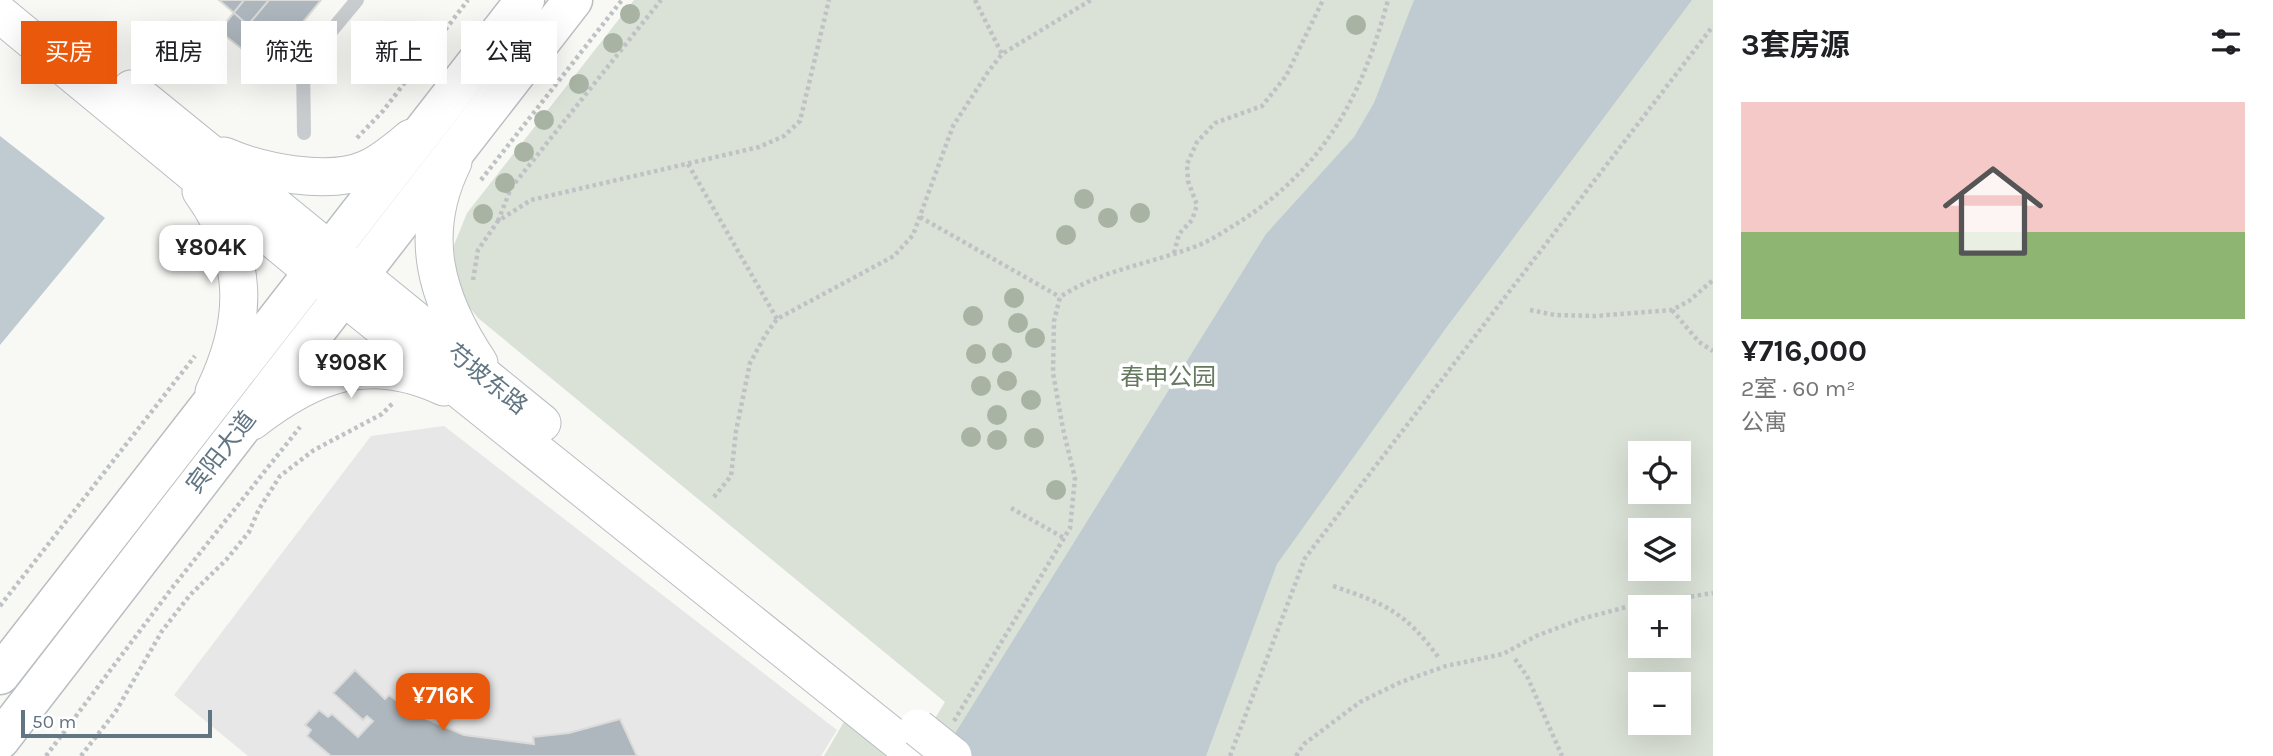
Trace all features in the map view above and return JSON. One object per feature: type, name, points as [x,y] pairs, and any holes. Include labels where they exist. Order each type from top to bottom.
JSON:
[{"type":"highway","name":"宾阳大道","points":[[0,675],[525,0]]},
{"type":"highway","name":"宾阳大道","points":[[0,740],[573,0]]},
{"type":"street","name":"芍坡东路","points":[[22,0],[190,154],[322,263],[928,744]]},
{"type":"street","name":"芍坡东路","points":[[0,14],[190,154]]},
{"type":"street","points":[[190,154],[286,174],[329,177],[365,170],[399,149],[428,124]]},
{"type":"street","points":[[461,144],[439,195],[434,218],[434,254],[442,290],[485,394]]},
{"type":"street","points":[[190,154],[219,215],[240,282],[238,327],[225,370],[205,410]]},
{"type":"street","points":[[232,437],[269,408],[305,385],[346,370],[382,370],[418,375],[485,394]]},
{"type":"lane","points":[[303,133],[303,65],[357,0]]},
{"type":"path","points":[[355,141],[383,111],[468,0]]},
{"type":"path","points":[[474,188],[622,0]]},
{"type":"path","points":[[472,284],[478,250],[498,221],[511,188],[661,0]]},
{"type":"path","points":[[498,221],[531,200],[759,147],[784,136],[800,121],[829,0]]},
{"type":"path","points":[[975,0],[1002,54]]},
{"type":"path","points":[[714,497],[731,476],[736,431],[750,363],[777,319],[894,256],[912,235],[953,126],[1002,54],[1091,0]]},
{"type":"path","points":[[1174,253],[1179,234],[1192,220],[1197,205],[1188,181],[1187,164],[1197,142],[1215,123],[1262,106],[1286,76],[1323,0]]},
{"type":"path","points":[[928,744],[1070,528],[1075,478],[1053,373],[1054,321],[1060,297],[1108,272],[1195,247],[1250,215],[1280,191],[1329,139],[1351,102],[1377,41],[1388,0]]},
{"type":"path","points":[[1230,756],[1305,558],[1713,26]]},
{"type":"path","points":[[688,164],[777,319]]},
{"type":"path","points":[[920,216],[1060,297]]},
{"type":"path","points":[[1530,310],[1555,315],[1595,316],[1672,310],[1713,280]]},
{"type":"path","points":[[1672,310],[1699,342],[1713,351]]},
{"type":"path","points":[[0,606],[196,353]]},
{"type":"path","points":[[81,756],[116,711],[162,631],[190,595],[249,533],[259,509],[280,476],[314,450],[382,414],[397,399]]},
{"type":"path","points":[[46,756],[172,588],[306,419]]},
{"type":"path","points":[[1011,508],[1064,538]]},
{"type":"path","points":[[1333,586],[1394,610],[1419,632],[1439,658]]},
{"type":"path","points":[[1296,756],[1304,744],[1360,702],[1401,682],[1446,666],[1503,654],[1536,636],[1581,619],[1630,606],[1713,593]]},
{"type":"path","points":[[1515,659],[1527,676],[1562,756]]},
{"type":"shaded area","points":[[1414,0],[1692,0],[1446,328],[1277,564],[1206,756],[941,756],[1266,234],[1354,137],[1374,103]]},
{"type":"shaded area","points":[[0,136],[105,218],[0,345]]},
{"type":"shaded area","points":[[444,426],[837,730],[821,756],[248,756],[174,695],[371,436]]},
{"type":"green space","name":"春申公园","points":[[634,0],[1713,0],[1713,756],[912,756],[945,702],[478,318],[455,289],[454,245],[467,213]]},
{"type":"green space","points":[[845,720],[889,756],[824,756]]},
{"type":"building","points":[[219,0],[269,0],[251,21],[243,21]]},
{"type":"building","points":[[244,0],[321,0],[304,21],[241,21],[241,48],[227,37],[227,21]]},
{"type":"building","points":[[355,670],[385,699],[389,695],[413,713],[464,735],[534,744],[533,737],[569,733],[620,719],[637,756],[331,756],[307,736],[311,730],[305,725],[319,710],[328,717],[332,714],[358,737],[373,721],[367,716],[363,720],[333,693]]}]
